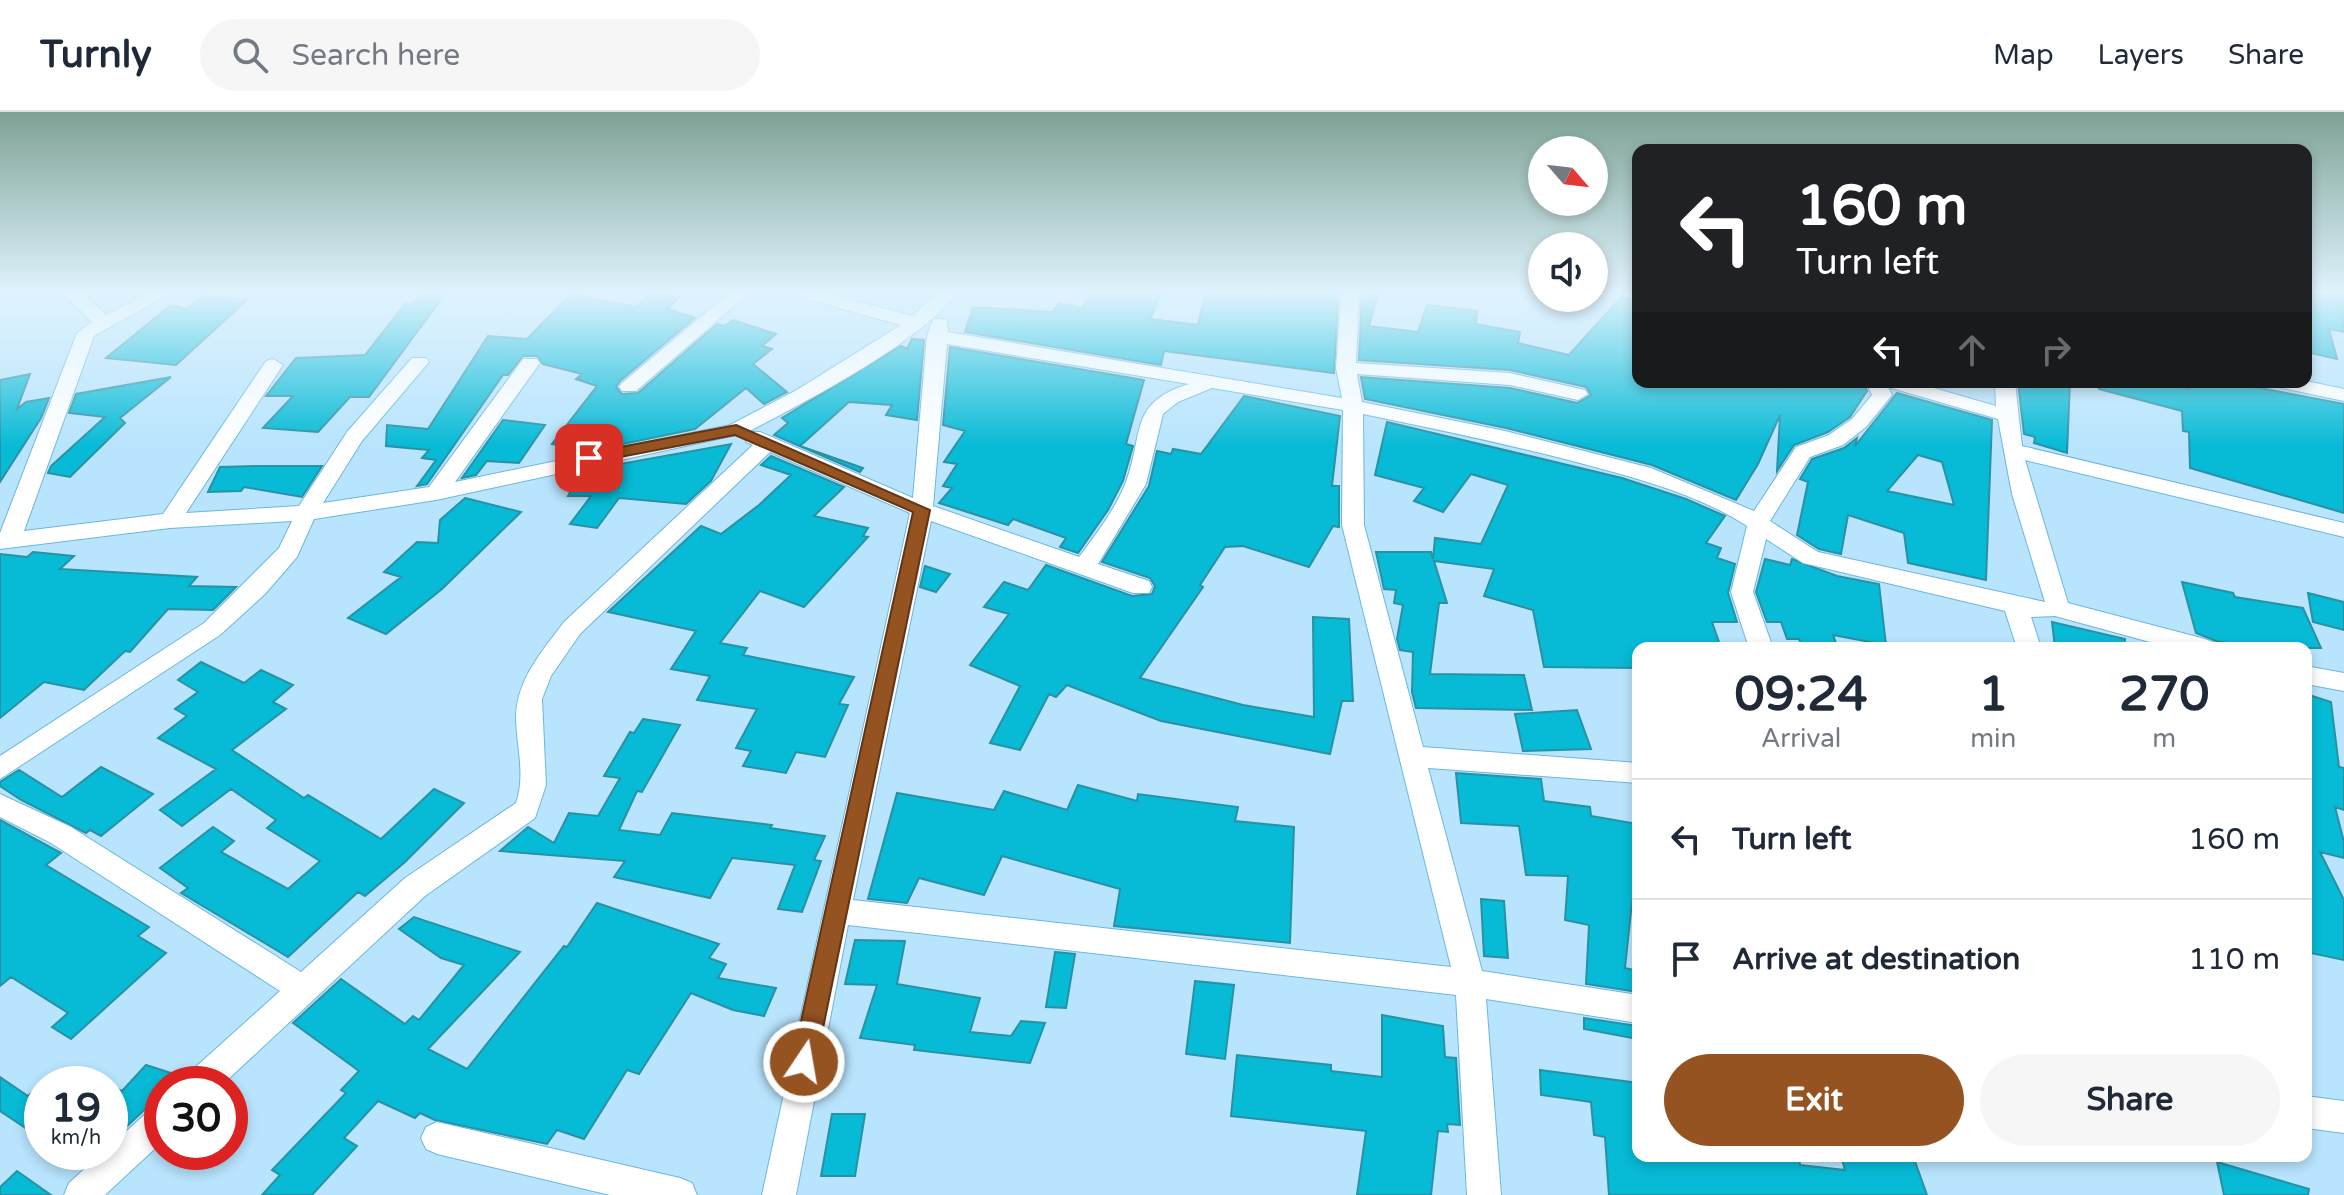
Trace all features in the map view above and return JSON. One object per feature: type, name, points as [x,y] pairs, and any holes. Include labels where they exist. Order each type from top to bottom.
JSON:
[{"type":"street","points":[[81,345],[5,540],[170,521],[306,513],[436,493],[736,430],[897,345]]},
{"type":"street","points":[[629,387],[679,345]]},
{"type":"street","points":[[779,1195],[922,510],[926,345]]},
{"type":"street","points":[[1008,345],[1210,383],[1353,406],[1505,437],[1644,473],[1759,521],[1789,546],[1811,558],[2041,611],[2055,608],[2182,642]]},
{"type":"street","points":[[1347,345],[1346,368],[1353,406],[1353,525],[1470,983],[1484,1195]]},
{"type":"street","points":[[0,769],[212,629],[257,588],[289,552],[306,513],[354,437],[419,362]]},
{"type":"street","points":[[436,493],[530,363]]},
{"type":"street","points":[[170,521],[273,365]]},
{"type":"street","points":[[1346,368],[1510,379],[1578,394]]},
{"type":"street","points":[[1084,567],[1119,519],[1140,473],[1149,424],[1155,411],[1173,396],[1210,383]]},
{"type":"street","points":[[1759,642],[1742,592],[1759,521],[1803,452],[1836,440],[1859,423],[1882,395],[1879,388]]},
{"type":"street","points":[[1913,388],[2005,415]]},
{"type":"street","points":[[2005,388],[2005,415],[2012,450],[2057,603],[2055,608]]},
{"type":"street","points":[[2310,388],[2344,395]]},
{"type":"street","points":[[736,430],[922,510],[1141,587]]},
{"type":"street","points":[[219,1066],[415,887],[526,810],[534,797],[528,727],[530,697],[546,664],[572,628],[767,443]]},
{"type":"street","points":[[2012,450],[2344,530]]},
{"type":"street","points":[[2015,605],[2027,642]]},
{"type":"street","points":[[2312,676],[2344,682]]},
{"type":"street","points":[[1412,757],[1632,773]]},
{"type":"street","points":[[0,805],[61,835],[302,989]]},
{"type":"street","points":[[836,911],[1470,983],[1632,1008]]},
{"type":"street","points":[[2312,1113],[2344,1117]]},
{"type":"street","points":[[81,1195],[144,1137]]},
{"type":"street","points":[[437,1138],[680,1195]]},
{"type":"building","points":[[123,345],[198,345],[176,365],[106,358]]},
{"type":"building","points":[[373,345],[408,345],[369,397],[350,397],[318,432],[263,428],[293,396],[266,396],[296,358],[365,355]]},
{"type":"building","points":[[482,345],[663,345],[620,381],[616,387],[622,394],[638,393],[693,345],[764,345],[772,349],[753,364],[787,392],[764,404],[746,388],[695,429],[594,450],[552,444],[597,386],[576,379],[582,374],[543,364],[537,356],[523,356],[508,375],[503,375],[427,484],[417,486],[436,460],[422,458],[429,450],[386,446],[387,425],[428,429]]},
{"type":"building","points":[[909,345],[924,345],[917,420],[886,415],[892,405],[849,402],[800,446],[863,468],[860,472],[774,435],[788,423],[782,418],[901,346],[907,349]]},
{"type":"building","points":[[1039,345],[1335,345],[1334,373],[1164,351],[1161,365]]},
{"type":"building","points":[[1360,345],[1525,345],[1569,355],[1578,345],[1632,345],[1632,388],[1866,388],[1867,391],[1850,417],[1828,432],[1794,445],[1777,471],[1780,415],[1758,464],[1736,500],[1652,465],[1506,428],[1365,399],[1361,377],[1510,388],[1577,403],[1591,395],[1586,387],[1510,370],[1359,360]]},
{"type":"building","points":[[2312,345],[2333,345],[2337,359],[2312,353]]},
{"type":"building","points":[[950,347],[1144,380],[1126,444],[1133,446],[1123,481],[1108,510],[1078,553],[1060,547],[1066,538],[1013,519],[1008,525],[939,503],[952,488],[943,486],[957,464],[944,462],[965,431],[943,425]]},
{"type":"building","points":[[30,374],[17,409],[26,402],[49,398],[41,418],[0,482],[0,380]]},
{"type":"building","points":[[171,377],[120,418],[125,423],[70,477],[48,473],[51,466],[105,417],[69,413],[76,394]]},
{"type":"building","points":[[2019,388],[2070,388],[2067,453],[2034,443],[2035,437],[2024,434]]},
{"type":"building","points":[[2260,388],[2344,404],[2344,513],[2190,468],[2189,432],[2183,431],[2182,411],[2099,389]]},
{"type":"building","points":[[1897,393],[1992,420],[1986,580],[1908,563],[1904,533],[1848,515],[1841,554],[1819,549],[1797,535],[1808,482],[1800,479],[1812,459],[1844,448],[1857,438],[1855,446]],"holes":[[[1918,455],[1942,462],[1954,505],[1887,491]]]},
{"type":"building","points":[[1244,396],[1340,416],[1332,486],[1339,486],[1339,527],[1333,526],[1309,567],[1243,546],[1225,547],[1200,585],[1203,587],[1140,678],[1243,705],[1314,717],[1313,617],[1349,619],[1353,701],[1342,701],[1330,754],[1161,721],[1067,685],[1056,697],[1049,694],[1020,750],[990,743],[1020,686],[970,665],[1009,614],[984,607],[1004,582],[1028,590],[1046,565],[1132,596],[1152,594],[1155,586],[1150,578],[1102,562],[1149,486],[1157,451],[1171,454],[1173,449],[1201,454]]},
{"type":"building","points":[[503,420],[545,425],[519,463],[487,461],[476,475],[462,478]]},
{"type":"building","points":[[1387,422],[1622,478],[1686,499],[1725,516],[1706,543],[1721,548],[1717,558],[1735,564],[1728,593],[1737,622],[1712,622],[1719,642],[1632,642],[1632,668],[1544,667],[1533,610],[1484,596],[1494,569],[1434,561],[1447,603],[1439,603],[1430,674],[1524,675],[1532,710],[1416,708],[1412,692],[1413,652],[1400,650],[1397,639],[1403,605],[1394,603],[1396,590],[1384,589],[1376,552],[1431,552],[1433,559],[1435,538],[1481,544],[1508,485],[1471,474],[1443,512],[1414,501],[1424,488],[1375,475]]},
{"type":"building","points":[[731,444],[711,481],[686,504],[619,498],[597,528],[570,524],[591,496],[568,496],[582,471]]},
{"type":"building","points":[[771,456],[844,487],[814,516],[868,528],[863,536],[868,537],[804,607],[760,591],[720,643],[747,648],[743,655],[854,677],[839,704],[848,705],[825,757],[796,752],[786,773],[743,766],[751,751],[736,748],[757,709],[697,700],[710,676],[671,669],[696,631],[608,612],[701,526],[721,534],[791,475],[761,465]]},
{"type":"building","points":[[322,466],[302,497],[244,487],[241,491],[208,492],[220,467]]},
{"type":"building","points":[[465,498],[521,512],[442,589],[386,634],[348,618],[401,577],[384,572],[417,542],[438,543],[440,520]]},
{"type":"building","points":[[33,552],[74,556],[60,569],[197,577],[189,586],[236,587],[213,610],[168,609],[130,652],[125,651],[84,690],[44,682],[0,718],[0,554],[27,557]]},
{"type":"building","points":[[1765,559],[1790,565],[1792,559],[1837,576],[1879,584],[1886,642],[1833,635],[1836,642],[1787,639],[1781,622],[1767,622],[1756,592]]},
{"type":"building","points":[[925,566],[950,574],[936,592],[920,587]]},
{"type":"building","points":[[2182,582],[2233,593],[2235,597],[2303,608],[2321,648],[2312,648],[2312,642],[2222,642],[2196,633]]},
{"type":"building","points":[[2308,593],[2344,602],[2344,630],[2313,622]]},
{"type":"building","points":[[2052,622],[2125,639],[2125,642],[2054,642]]},
{"type":"building","points":[[201,662],[244,683],[261,670],[293,685],[273,702],[286,709],[232,750],[304,798],[308,795],[381,839],[434,789],[464,803],[405,862],[365,896],[358,892],[288,957],[181,893],[188,888],[160,868],[213,827],[234,841],[221,852],[288,889],[320,861],[267,828],[276,820],[231,789],[182,826],[160,810],[216,769],[158,738],[187,716],[175,709],[198,692],[178,680]]},
{"type":"building","points":[[2312,696],[2331,702],[2339,767],[2344,768],[2344,810],[2335,807],[2344,842],[2344,858],[2320,852],[2344,900],[2344,960],[2312,953]]},
{"type":"building","points":[[1577,710],[1591,749],[1523,751],[1515,714]]},
{"type":"building","points":[[643,719],[680,725],[642,792],[637,791],[619,830],[660,835],[672,813],[772,825],[770,828],[825,836],[814,860],[821,861],[802,912],[778,909],[795,865],[732,858],[710,898],[614,877],[625,861],[500,851],[528,827],[554,843],[569,813],[598,816],[620,778],[604,776],[630,732],[634,733]]},
{"type":"building","points":[[101,767],[153,794],[101,836],[90,830],[86,833],[0,786],[0,782],[19,770],[62,797]]},
{"type":"building","points":[[1456,773],[1541,779],[1544,801],[1590,807],[1591,816],[1632,823],[1632,902],[1625,968],[1632,970],[1632,991],[1586,984],[1589,925],[1565,920],[1568,876],[1526,875],[1519,826],[1461,823]]},
{"type":"building","points":[[1078,785],[1137,801],[1138,794],[1238,807],[1235,821],[1294,827],[1290,943],[1114,926],[1120,889],[1002,856],[984,895],[919,878],[907,903],[868,899],[897,793],[994,810],[1004,791],[1067,810]]},
{"type":"building","points":[[0,820],[61,853],[46,865],[149,927],[138,936],[166,953],[71,1039],[52,1027],[68,1013],[11,977],[0,986]]},
{"type":"building","points":[[1481,899],[1504,901],[1508,958],[1484,956]]},
{"type":"building","points":[[597,903],[719,944],[709,958],[726,964],[718,978],[776,988],[764,1016],[733,1010],[691,993],[639,1074],[627,1070],[584,1139],[557,1130],[547,1144],[435,1120],[420,1113],[415,1118],[378,1101],[344,1138],[357,1146],[312,1195],[262,1195],[280,1175],[272,1170],[346,1093],[341,1090],[359,1071],[293,1023],[341,979],[405,1024],[413,1016],[419,1020],[464,965],[441,958],[399,929],[414,917],[520,952],[428,1049],[467,1069],[564,946],[567,947]]},
{"type":"building","points":[[855,940],[905,941],[897,984],[980,998],[970,1032],[1011,1036],[1021,1021],[1045,1023],[1030,1063],[914,1050],[915,1045],[860,1038],[877,985],[845,984]]},
{"type":"building","points":[[1055,952],[1075,954],[1066,1008],[1046,1007]]},
{"type":"building","points":[[1195,981],[1234,985],[1225,1059],[1186,1054]]},
{"type":"building","points":[[1382,1015],[1443,1026],[1445,1057],[1456,1058],[1460,1125],[1447,1124],[1448,1132],[1438,1131],[1431,1195],[1357,1195],[1366,1131],[1231,1116],[1237,1055],[1331,1065],[1331,1071],[1382,1077]]},
{"type":"building","points":[[1584,1018],[1632,1025],[1632,1038],[1584,1029]]},
{"type":"building","points":[[144,1067],[144,1110],[128,1125],[128,1084]]},
{"type":"building","points":[[1540,1070],[1632,1082],[1632,1162],[1800,1162],[1800,1165],[1845,1170],[1843,1162],[1915,1162],[1927,1195],[1609,1195],[1605,1137],[1594,1135],[1591,1102],[1541,1095]]},
{"type":"building","points":[[0,1077],[24,1093],[24,1127],[0,1111]]},
{"type":"building","points":[[832,1114],[865,1114],[855,1176],[821,1176]]},
{"type":"building","points":[[2217,1162],[2309,1189],[2308,1195],[2224,1195]]},
{"type":"building","points":[[17,1171],[51,1195],[0,1195],[0,1187]]},
{"type":"route","points":[[589,458],[736,430],[922,510],[804,1062]]}]
